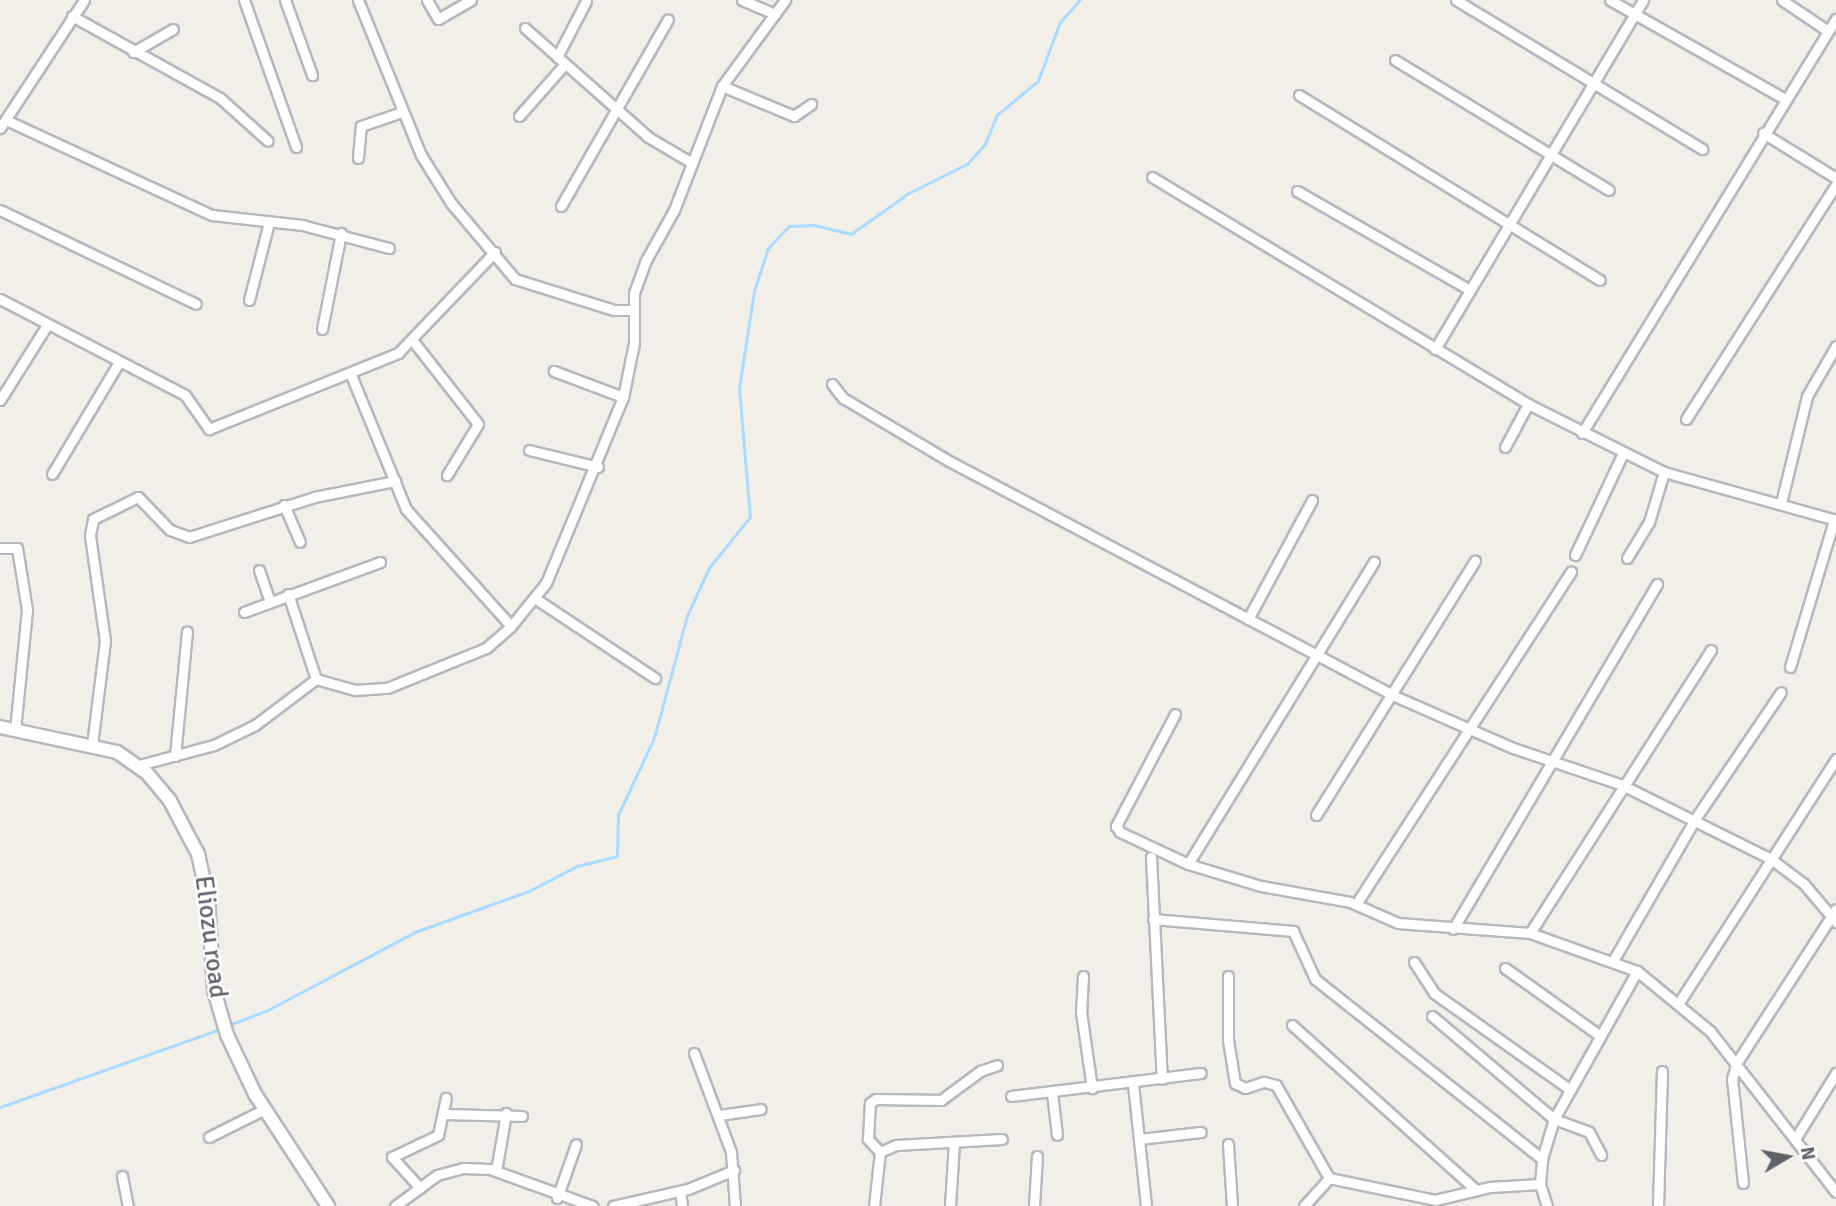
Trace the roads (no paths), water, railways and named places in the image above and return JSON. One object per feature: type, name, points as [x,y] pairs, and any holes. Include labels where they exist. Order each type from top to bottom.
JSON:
[{"type":"street","points":[[5,121],[84,0]]},
{"type":"street","points":[[244,0],[296,147]]},
{"type":"street","points":[[285,0],[312,75]]},
{"type":"street","points":[[358,0],[402,112],[451,203],[515,279],[614,310],[632,310]]},
{"type":"street","points":[[427,0],[438,19],[471,0]]},
{"type":"street","points":[[742,0],[775,14]]},
{"type":"street","points":[[316,679],[355,690],[387,688],[486,648],[536,599],[598,467],[623,397],[634,343],[632,310],[645,262],[692,163],[722,86],[785,0]]},
{"type":"street","points":[[1456,0],[1702,149]]},
{"type":"street","points":[[1610,0],[1785,99]]},
{"type":"street","points":[[1435,349],[1508,220],[1552,153],[1643,0]]},
{"type":"street","points":[[1782,0],[1828,31]]},
{"type":"street","points":[[519,116],[561,60],[586,1]]},
{"type":"street","points":[[72,16],[235,107],[268,141]]},
{"type":"street","points":[[561,206],[619,111],[668,19]]},
{"type":"street","points":[[1582,433],[1763,133],[1836,19]]},
{"type":"street","points":[[525,28],[648,137],[692,163]]},
{"type":"street","points":[[133,52],[173,30]]},
{"type":"street","points":[[1395,60],[1609,190]]},
{"type":"street","points":[[722,86],[794,116],[811,104]]},
{"type":"street","points":[[1299,95],[1601,279]]},
{"type":"street","points":[[0,108],[5,121],[212,215],[341,233],[389,248]]},
{"type":"street","points":[[358,158],[361,126],[402,112]]},
{"type":"street","points":[[1763,133],[1836,178]]},
{"type":"street","points":[[1152,177],[1435,349],[1622,455],[1664,472],[1835,520],[1790,667]]},
{"type":"street","points":[[1686,419],[1836,184]]},
{"type":"street","points":[[1297,191],[1468,289]]},
{"type":"street","points":[[0,210],[196,304]]},
{"type":"street","points":[[249,300],[269,222]]},
{"type":"street","points":[[322,329],[341,233]]},
{"type":"street","points":[[0,299],[185,395],[209,429],[351,375],[413,341],[495,252]]},
{"type":"street","points":[[0,400],[47,325]]},
{"type":"street","points":[[413,341],[478,424],[447,475]]},
{"type":"street","points":[[1781,503],[1807,396],[1836,346]]},
{"type":"street","points":[[52,474],[119,362]]},
{"type":"street","points":[[554,371],[623,397]]},
{"type":"street","points":[[351,375],[395,481],[424,535],[511,626]]},
{"type":"street","points":[[832,384],[843,398],[950,461],[1319,658],[1465,729],[1548,761],[1622,785],[1695,819],[1771,859],[1804,884],[1834,916],[1737,1062],[1732,1079],[1743,1183]]},
{"type":"street","points":[[1505,447],[1528,404]]},
{"type":"street","points":[[529,450],[598,467]]},
{"type":"street","points":[[1575,555],[1622,455]]},
{"type":"street","points":[[1627,558],[1648,522],[1664,472]]},
{"type":"street","points":[[92,746],[105,621],[89,524],[138,496],[170,530],[189,537],[284,505],[395,481]]},
{"type":"street","points":[[1248,619],[1312,500]]},
{"type":"street","points":[[284,505],[300,542]]},
{"type":"street","points":[[0,548],[17,548],[27,610],[15,730]]},
{"type":"street","points":[[244,612],[380,562]]},
{"type":"street","points":[[1188,864],[1319,658],[1374,562]]},
{"type":"street","points":[[1316,815],[1475,562]]},
{"type":"street","points":[[259,570],[270,602]]},
{"type":"street","points":[[1356,904],[1465,729],[1571,572]]},
{"type":"street","points":[[1452,929],[1548,761],[1657,584]]},
{"type":"street","points":[[288,594],[316,679]]},
{"type":"street","points":[[536,599],[655,678]]},
{"type":"street","points":[[176,756],[187,632]]},
{"type":"street","points":[[1531,933],[1622,785],[1711,650]]},
{"type":"street","points":[[139,765],[176,756],[255,725],[316,679]]},
{"type":"street","points":[[1614,959],[1695,819],[1781,692]]},
{"type":"street","points":[[1175,714],[1116,826],[1188,864],[1356,904],[1398,923],[1531,933],[1614,959],[1637,971],[1680,1001],[1737,1062],[1836,1192]]},
{"type":"street","name":"Eliozu road","points":[[0,727],[92,746],[139,765],[170,801],[198,854],[222,1020],[227,1035],[265,1110],[328,1206]]},
{"type":"street","points":[[1680,1001],[1836,759]]},
{"type":"street","points":[[1151,857],[1162,1079]]},
{"type":"street","points":[[1153,919],[1293,932],[1315,979],[1542,1159]]},
{"type":"street","points":[[1413,962],[1434,993],[1569,1090]]},
{"type":"street","points":[[1505,968],[1599,1035]]},
{"type":"street","points":[[1547,1206],[1540,1184],[1542,1159],[1554,1119],[1637,971]]},
{"type":"street","points":[[1083,976],[1081,1012],[1092,1088]]},
{"type":"street","points":[[1228,976],[1228,1040],[1235,1083],[1245,1088],[1264,1082],[1276,1085],[1329,1178],[1427,1199],[1476,1190],[1540,1184]]},
{"type":"street","points":[[1432,1016],[1554,1119],[1589,1132],[1601,1155]]},
{"type":"street","points":[[1292,1025],[1476,1190]]},
{"type":"street","points":[[694,1053],[719,1115],[734,1170],[735,1206]]},
{"type":"street","points":[[880,1152],[868,1139],[870,1103],[876,1099],[942,1100],[979,1071],[997,1065]]},
{"type":"street","points":[[1658,1206],[1661,1070]]},
{"type":"street","points":[[1010,1096],[1133,1084],[1201,1073]]},
{"type":"street","points":[[1794,1139],[1836,1073]]},
{"type":"street","points":[[1133,1084],[1146,1206]]},
{"type":"street","points":[[1052,1093],[1057,1135]]},
{"type":"street","points":[[420,1188],[392,1157],[438,1135],[446,1098]]},
{"type":"street","points":[[719,1115],[761,1109]]},
{"type":"street","points":[[209,1137],[265,1110]]},
{"type":"street","points":[[443,1114],[506,1113],[523,1116]]},
{"type":"street","points":[[496,1171],[506,1113]]},
{"type":"street","points":[[1139,1139],[1201,1132]]},
{"type":"street","points":[[874,1206],[880,1152],[888,1146],[1002,1139]]},
{"type":"street","points":[[950,1206],[954,1142]]},
{"type":"street","points":[[557,1198],[576,1144]]},
{"type":"street","points":[[1228,1144],[1232,1206]]},
{"type":"street","points":[[1034,1206],[1037,1156]]},
{"type":"street","points":[[613,1206],[680,1191],[734,1170]]},
{"type":"street","points":[[395,1206],[446,1171],[496,1171],[557,1198],[592,1206]]},
{"type":"street","points":[[122,1176],[128,1206]]},
{"type":"street","points":[[1304,1206],[1329,1178]]},
{"type":"street","points":[[680,1191],[682,1206]]},
{"type":"waterway","points":[[229,1025],[266,1011],[415,932],[529,891],[577,866],[617,856],[618,815],[654,738],[687,616],[709,568],[750,517],[739,388],[754,291],[768,248],[789,226],[815,225],[851,234],[909,193],[967,164],[985,144],[997,115],[1038,81],[1060,22],[1080,0]]},
{"type":"waterway","points":[[0,1107],[220,1029]]}]
